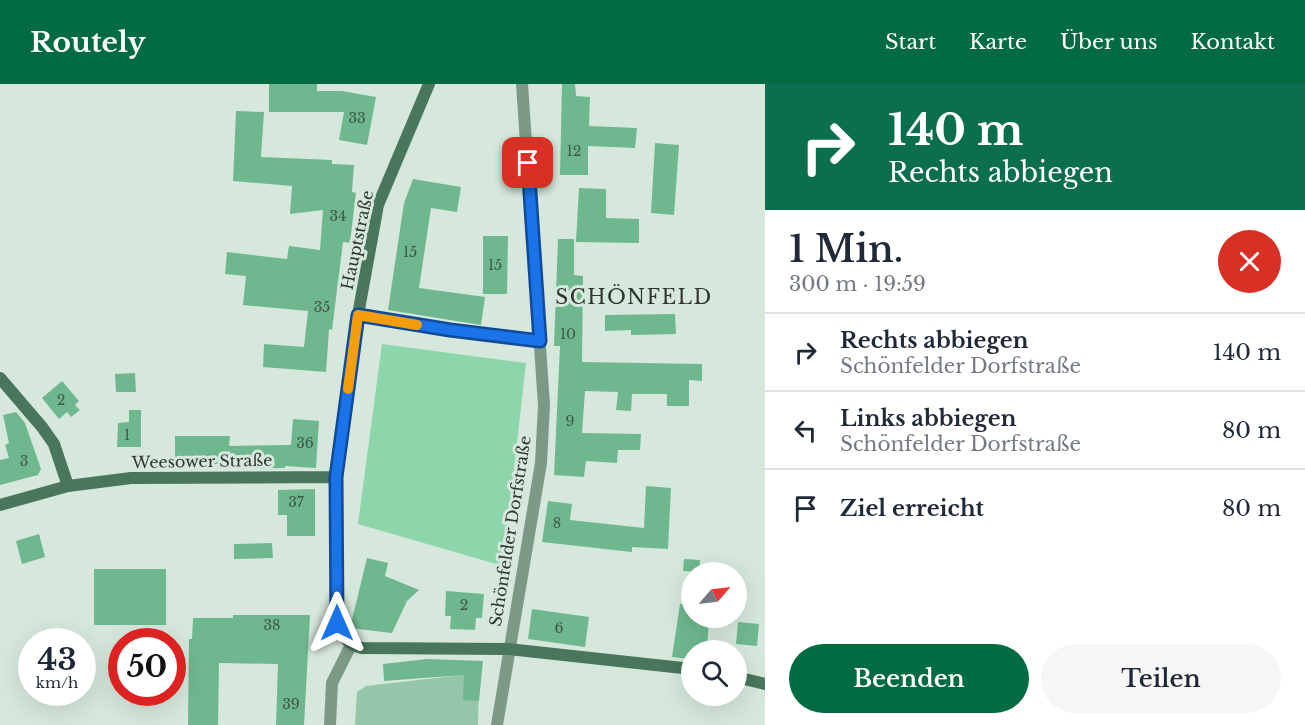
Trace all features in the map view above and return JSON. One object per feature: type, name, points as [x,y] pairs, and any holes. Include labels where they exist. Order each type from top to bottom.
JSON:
[{"type":"main road","name":"Hauptstraße","points":[[351,645],[343,637],[337,623],[336,477],[358,315],[378,205],[429,84]]},
{"type":"main road","points":[[0,378],[42,426],[54,444],[68,486]]},
{"type":"main road","name":"Weesower Straße","points":[[0,506],[68,486],[130,478],[336,477]]},
{"type":"main road","points":[[351,645],[362,648],[508,649],[681,668]]},
{"type":"main road","points":[[747,680],[765,684]]},
{"type":"street","name":"Schönfelder Dorfstraße","points":[[497,725],[541,463],[543,405],[540,341],[522,84]]},
{"type":"street","points":[[358,315],[450,330],[540,341]]},
{"type":"street","points":[[330,725],[332,683],[351,645]]},
{"type":"shaded area","points":[[382,344],[526,363],[503,566],[358,524]]},
{"type":"shaded area","points":[[479,673],[478,725],[355,725],[357,692],[366,686]]},
{"type":"building","points":[[269,84],[317,84],[317,91],[342,91],[376,97],[367,145],[339,140],[344,112],[269,112]]},
{"type":"building","points":[[562,84],[575,84],[576,96],[590,97],[589,126],[637,128],[635,148],[588,146],[588,175],[560,175]]},
{"type":"building","points":[[236,111],[264,112],[261,157],[332,160],[332,164],[354,165],[352,192],[356,193],[350,243],[343,242],[332,330],[329,329],[326,372],[263,367],[264,344],[304,347],[308,311],[243,305],[246,276],[225,274],[227,252],[287,259],[289,246],[320,250],[323,210],[290,214],[292,186],[233,181]]},
{"type":"building","points":[[655,143],[679,145],[674,215],[651,213]]},
{"type":"building","points":[[413,179],[461,187],[457,212],[431,208],[419,288],[485,297],[481,325],[388,310],[404,203]]},
{"type":"building","points":[[579,188],[606,189],[606,218],[639,219],[639,243],[576,242]]},
{"type":"building","points":[[483,236],[508,236],[507,294],[483,294]]},
{"type":"building","points":[[558,239],[574,239],[574,275],[583,276],[582,362],[702,364],[702,381],[689,380],[689,406],[667,406],[667,394],[632,394],[631,411],[616,410],[618,392],[585,391],[582,433],[641,434],[640,450],[618,450],[617,463],[586,461],[584,477],[554,475],[560,346],[554,346]]},
{"type":"building","points":[[675,314],[676,334],[631,335],[631,330],[605,331],[605,315]]},
{"type":"building","points":[[135,373],[136,392],[116,392],[115,374]]},
{"type":"building","points":[[62,381],[79,401],[75,405],[80,410],[71,417],[67,412],[59,419],[42,398]]},
{"type":"building","points":[[129,410],[141,410],[141,447],[117,447],[118,423],[129,422]]},
{"type":"building","points":[[16,412],[25,423],[41,469],[38,475],[0,485],[0,460],[9,458],[5,445],[9,443],[3,415]]},
{"type":"building","points":[[293,419],[319,421],[316,468],[285,466],[285,468],[230,469],[230,464],[175,464],[175,436],[230,436],[229,446],[291,445]]},
{"type":"building","points":[[646,486],[671,488],[668,549],[632,547],[632,552],[542,542],[548,501],[572,504],[570,520],[644,528]]},
{"type":"building","points":[[315,489],[315,536],[287,536],[287,515],[278,515],[278,490]]},
{"type":"building","points":[[39,534],[45,557],[22,564],[16,541]]},
{"type":"building","points":[[272,543],[273,558],[234,559],[234,544]]},
{"type":"building","points":[[367,558],[388,563],[385,576],[419,590],[407,601],[392,633],[350,628]]},
{"type":"building","points":[[684,559],[700,560],[700,562],[684,562]]},
{"type":"building","points":[[94,569],[166,569],[166,625],[94,625]]},
{"type":"building","points":[[446,591],[484,594],[482,618],[476,618],[475,630],[450,629],[451,616],[445,616]]},
{"type":"building","points":[[681,604],[681,628],[708,628],[708,640],[681,640],[681,658],[672,657]]},
{"type":"building","points":[[532,609],[589,617],[585,647],[528,639]]},
{"type":"building","points":[[233,615],[310,615],[304,725],[276,725],[278,664],[219,663],[218,725],[188,725],[189,639],[192,639],[193,618],[233,618]]},
{"type":"building","points":[[747,623],[759,624],[757,646],[747,645],[747,640],[736,640],[737,628],[747,628]]},
{"type":"building","points":[[427,659],[483,661],[479,701],[463,700],[464,675],[384,681],[383,664]]},
{"type":"slow traffic","points":[[348,389],[358,315],[417,325]]},
{"type":"district","name":"SCHÖNFELD","points":[[634,297]]},
{"type":"route","points":[[337,623],[336,477],[358,315],[450,330],[540,341],[528,163]]}]
